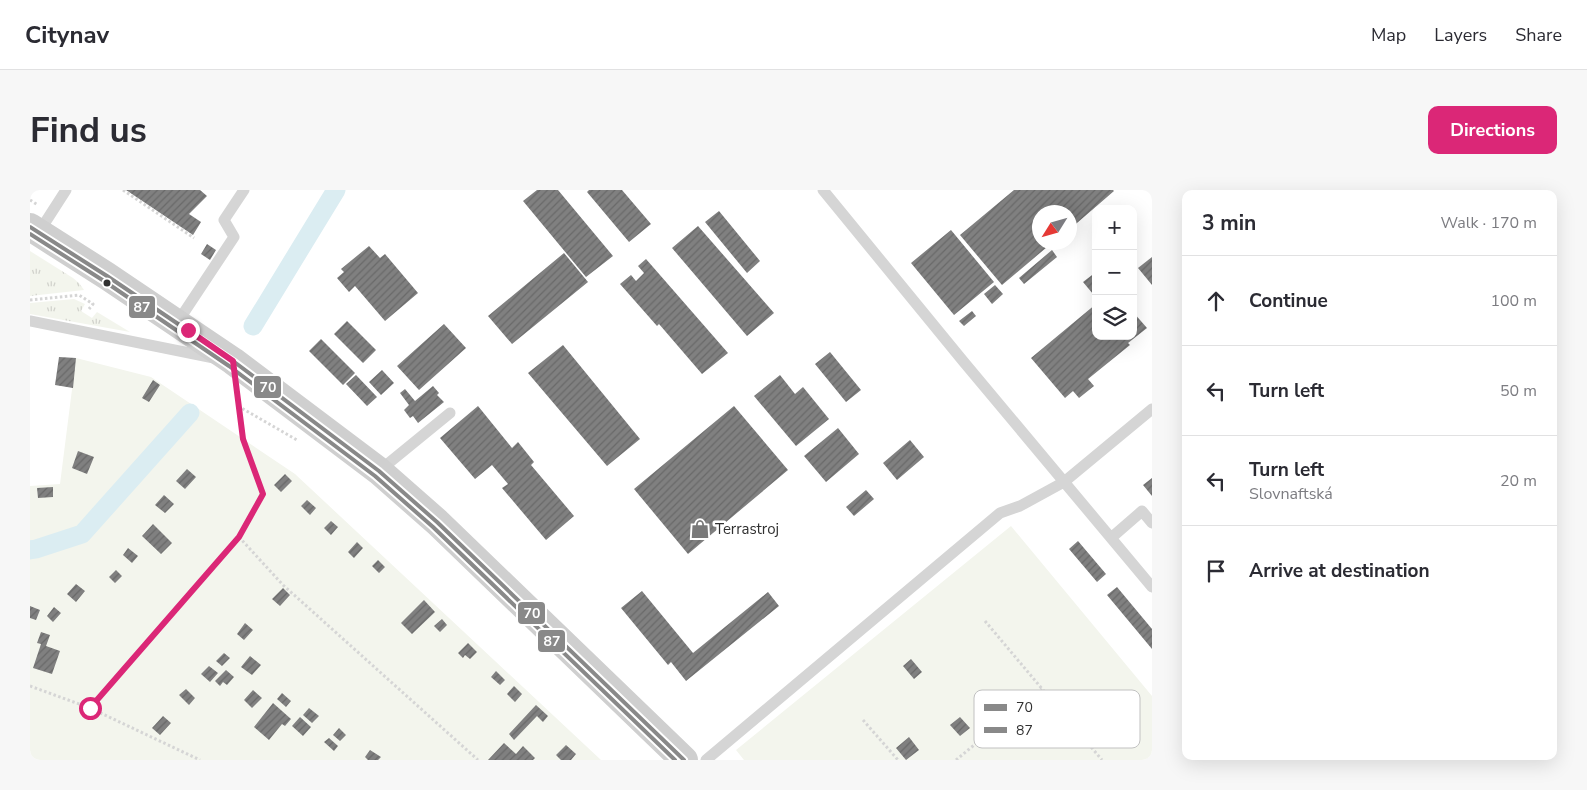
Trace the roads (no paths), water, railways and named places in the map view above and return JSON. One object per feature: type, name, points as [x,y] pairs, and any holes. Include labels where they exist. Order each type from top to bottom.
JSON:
[{"type":"main road","points":[[34,230],[233,361],[379,471],[437,522],[684,760]]},
{"type":"lane","points":[[34,230],[66,190]]},
{"type":"lane","points":[[177,323],[234,237],[224,220],[244,190]]},
{"type":"lane","points":[[823,190],[1152,587]]},
{"type":"lane","points":[[30,320],[193,355],[233,361]]},
{"type":"lane","points":[[706,760],[1000,513],[1020,506],[1064,482],[1152,409]]},
{"type":"lane","points":[[379,471],[450,413]]},
{"type":"lane","points":[[1111,538],[1142,510],[1152,523]]},
{"type":"waterway","points":[[253,326],[336,190]]},
{"type":"waterway","points":[[30,550],[82,534],[190,413]]},
{"type":"place","name":"Terrastroj","points":[[700,529]]}]
